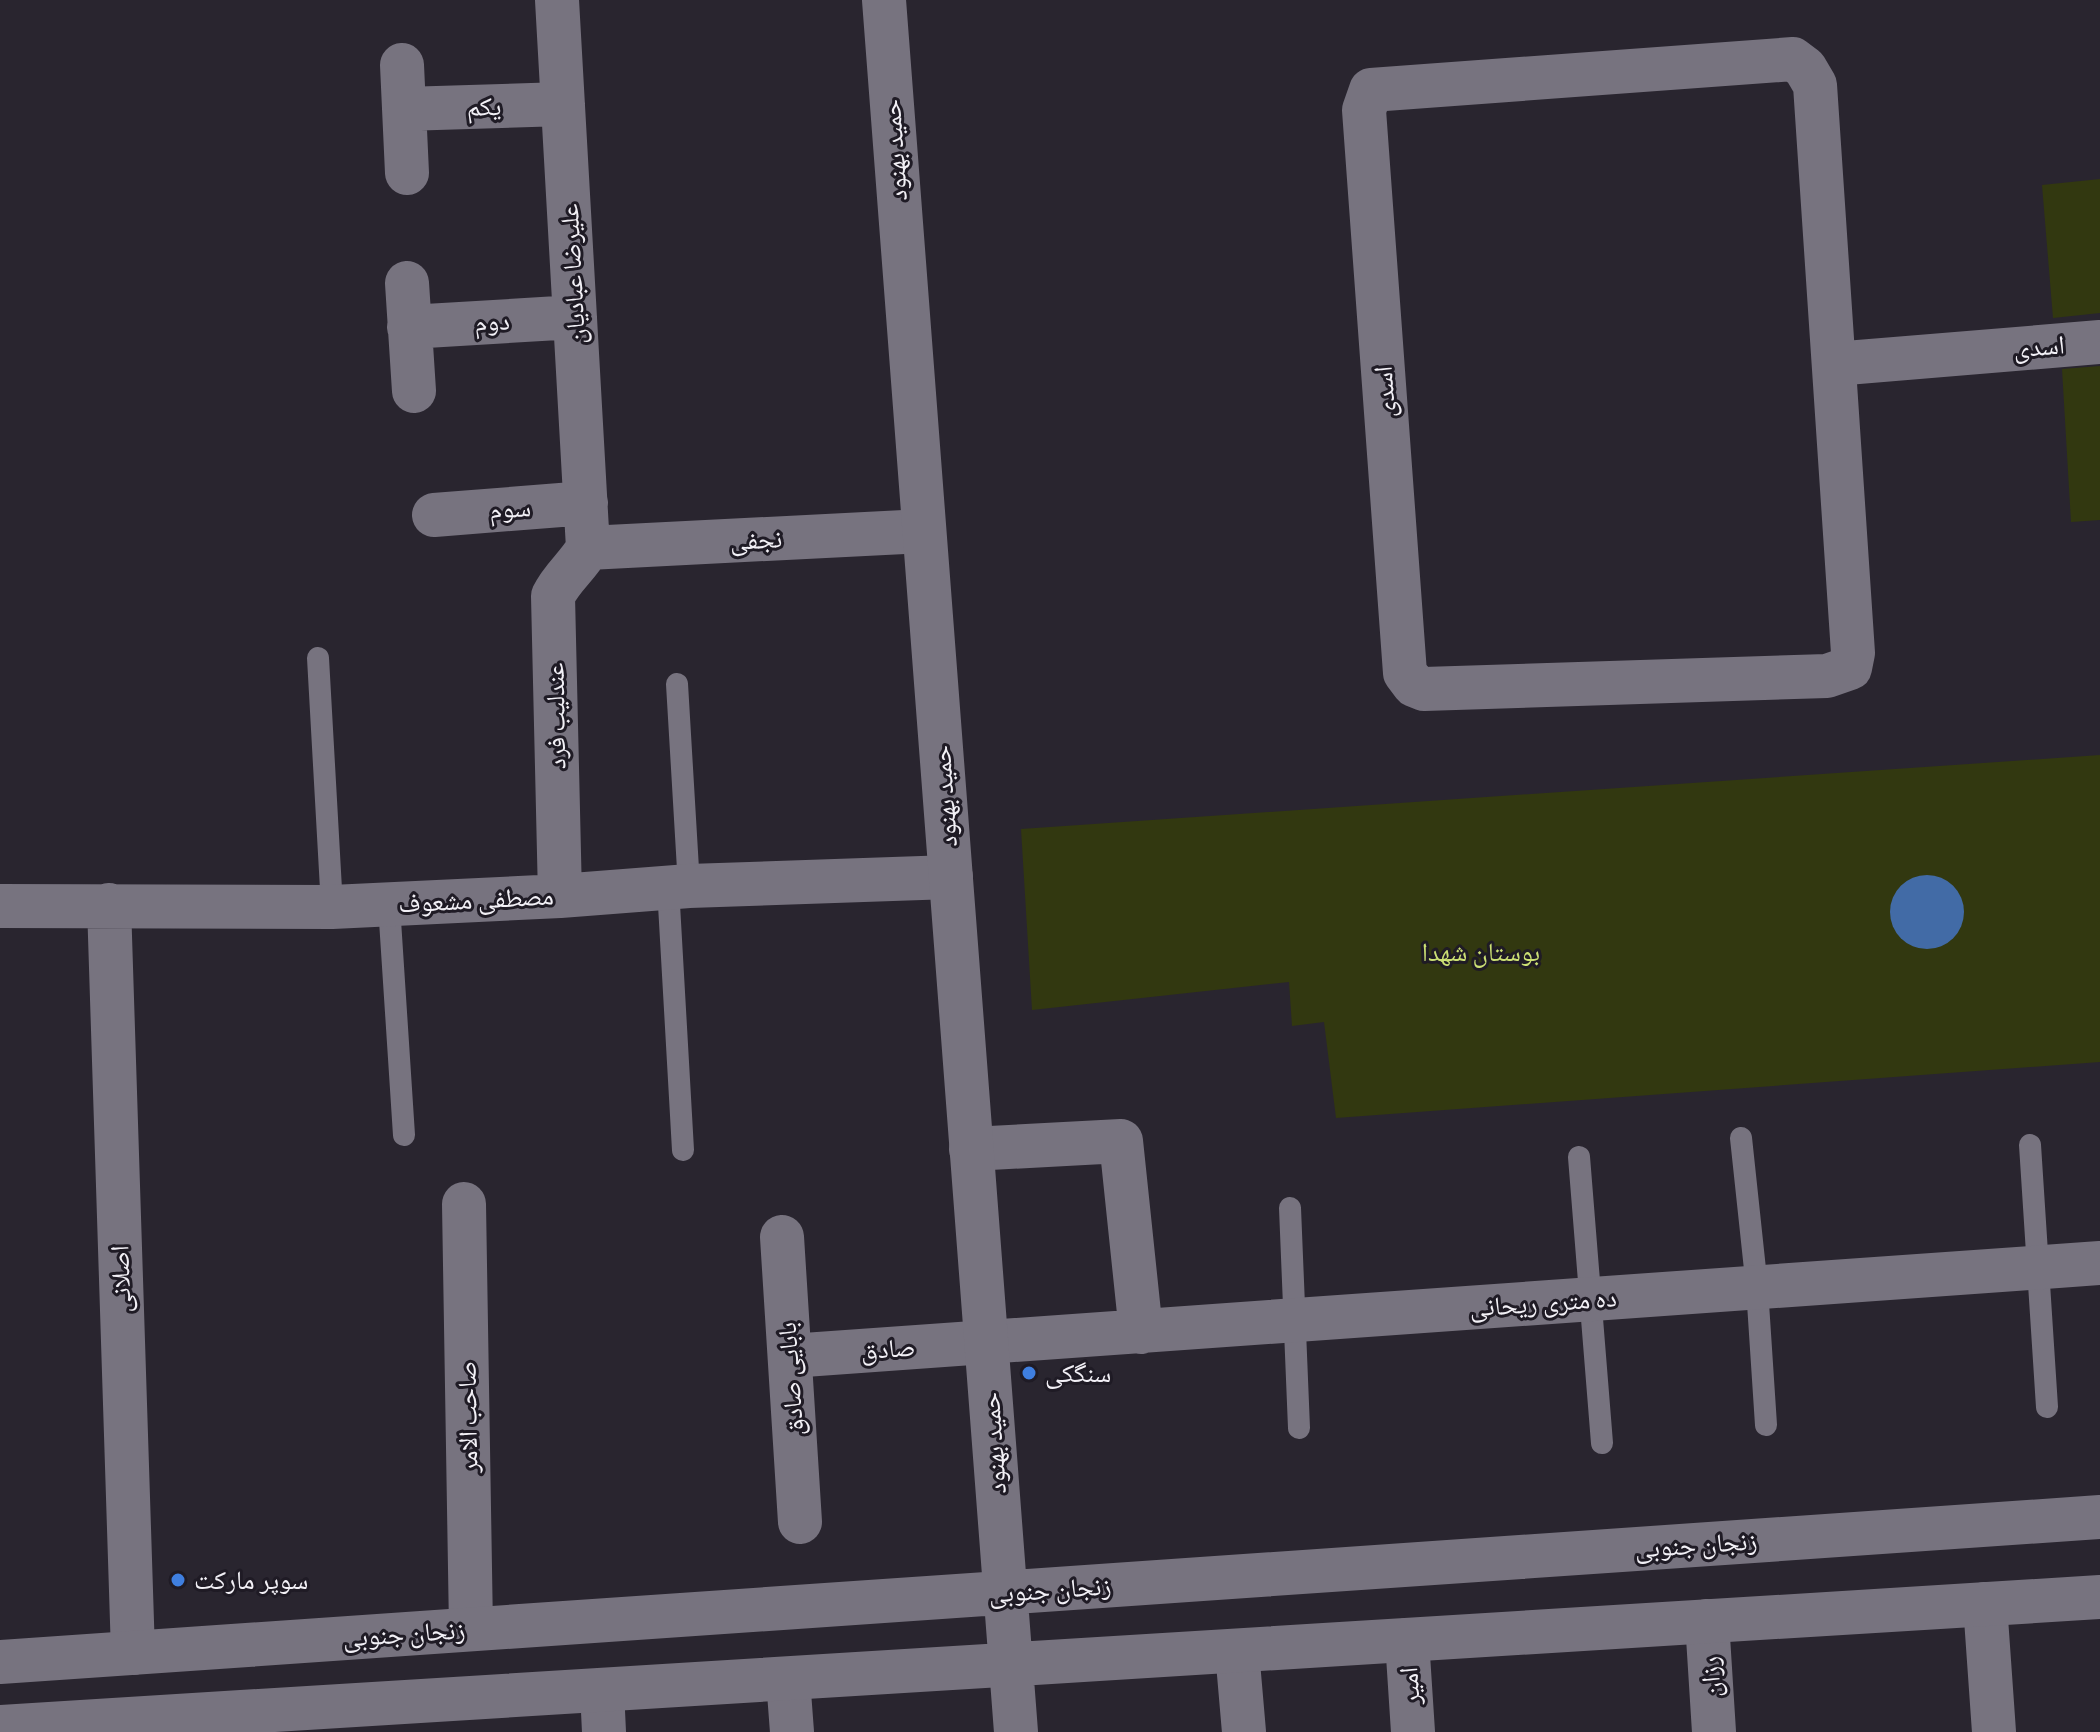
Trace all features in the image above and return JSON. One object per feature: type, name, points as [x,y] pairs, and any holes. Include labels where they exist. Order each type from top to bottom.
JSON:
[{"type":"street","name":"علیرضا عبادیان","points":[[557,0],[588,548]]},
{"type":"street","name":"حمید بهنود","points":[[884,0],[1011,1665]]},
{"type":"street","name":"اسدی","points":[[1793,59],[1805,68],[1815,85],[1834,364],[1853,653],[1850,668],[1827,676],[1424,689],[1414,685],[1405,673],[1364,110],[1371,90],[1793,59]]},
{"type":"street","points":[[402,65],[407,173]]},
{"type":"street","name":"یکم","points":[[404,109],[563,104]]},
{"type":"street","points":[[407,283],[414,391]]},
{"type":"street","name":"دوم","points":[[409,327],[575,317]]},
{"type":"street","name":"اسدی","points":[[1834,364],[2100,342]]},
{"type":"street","name":"سوم","points":[[434,515],[586,503]]},
{"type":"street","name":"نجفی","points":[[588,548],[924,531]]},
{"type":"street","name":"عندلیب فرد","points":[[560,896],[553,596],[560,582],[581,561],[588,548]]},
{"type":"street","name":"مصطفی مشعوف","points":[[0,906],[332,907],[678,887],[951,877]]},
{"type":"street","name":"اصلانی","points":[[109,905],[133,1653]]},
{"type":"street","points":[[971,1149],[1121,1141],[1141,1332]]},
{"type":"street","name":"صاحب الامر","points":[[464,1204],[471,1629]]},
{"type":"street","name":"بابایی صادق","points":[[782,1237],[800,1522]]},
{"type":"street","name":"ده متری ریحانی","points":[[986,1344],[2100,1263]]},
{"type":"street","name":"صادق","points":[[790,1356],[986,1344]]},
{"type":"street","name":"زنجان جنوبی","points":[[0,1662],[2100,1517]]},
{"type":"street","points":[[0,1727],[603,1711],[788,1679],[2100,1597]]},
{"type":"street","points":[[1985,1604],[1994,1732]]},
{"type":"street","name":"رزان","points":[[1707,1621],[1714,1732]]},
{"type":"street","name":"امیر","points":[[1407,1640],[1413,1732]]},
{"type":"street","points":[[1237,1651],[1244,1732]]},
{"type":"street","points":[[1011,1665],[1016,1732]]},
{"type":"street","points":[[788,1679],[792,1732]]},
{"type":"lane","points":[[318,658],[332,907]]},
{"type":"lane","points":[[677,684],[683,1150]]},
{"type":"lane","points":[[389,905],[404,1135]]},
{"type":"lane","points":[[1741,1138],[1757,1288],[1766,1425]]},
{"type":"lane","points":[[2030,1145],[2047,1407]]},
{"type":"lane","points":[[1579,1157],[1602,1443]]},
{"type":"lane","points":[[1290,1208],[1299,1428]]},
{"type":"green space","points":[[2100,179],[2100,313],[2053,318],[2042,185]]},
{"type":"green space","points":[[2100,366],[2100,520],[2071,522],[2062,369]]},
{"type":"green space","name":"بوستان شهدا","points":[[2100,755],[2100,1062],[1336,1118],[1324,1022],[1292,1026],[1289,982],[1032,1010],[1021,829]]},
{"type":"water","points":[[1920,875],[1934,875],[1948,881],[1958,891],[1964,912],[1958,933],[1948,943],[1934,949],[1920,949],[1906,943],[1896,933],[1890,919],[1890,905],[1896,891],[1906,881]]},
{"type":"place","name":"سنگکی","points":[[1029,1373]]},
{"type":"place","name":"سوپر مارکت","points":[[178,1580]]}]
